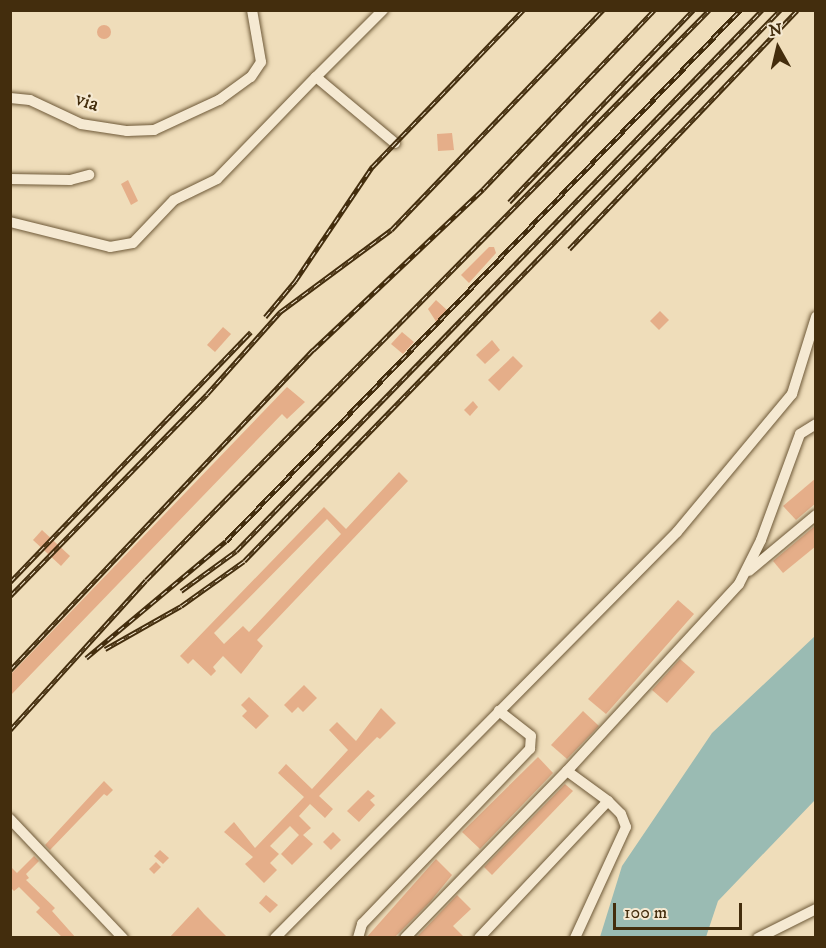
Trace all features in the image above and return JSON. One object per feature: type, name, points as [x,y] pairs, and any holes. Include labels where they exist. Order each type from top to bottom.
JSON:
[{"type":"street","name":"via","points":[[10,98],[30,100],[81,124],[127,131],[154,130],[219,100],[250,77],[261,62],[252,10]]},
{"type":"street","points":[[10,222],[110,247],[133,243],[174,200],[217,179],[383,10]]},
{"type":"street","points":[[316,77],[394,143]]},
{"type":"street","points":[[10,179],[70,180],[88,175]]},
{"type":"street","points":[[275,938],[677,532],[792,394],[816,317]]},
{"type":"street","points":[[747,573],[789,456],[800,434],[816,424]]},
{"type":"street","points":[[405,938],[567,771],[747,573],[816,515]]},
{"type":"street","points":[[358,938],[362,924],[530,749],[531,736],[500,711]]},
{"type":"street","points":[[567,771],[608,801],[621,814],[626,827],[575,938]]},
{"type":"street","points":[[479,938],[608,801]]},
{"type":"street","points":[[10,819],[123,938]]},
{"type":"street","points":[[758,938],[816,909]]},
{"type":"water","points":[[815,636],[815,800],[718,901],[706,937],[600,937],[622,866],[712,733]]},
{"type":"building","points":[[104,25],[109,27],[111,32],[109,37],[104,39],[99,37],[97,32],[99,27]]},
{"type":"building","points":[[452,133],[454,150],[438,151],[437,134]]},
{"type":"building","points":[[128,180],[138,201],[131,205],[121,184]]},
{"type":"building","points":[[489,247],[494,247],[496,253],[469,283],[461,275]]},
{"type":"building","points":[[436,300],[448,311],[437,323],[428,309]]},
{"type":"building","points":[[660,311],[669,320],[659,330],[650,321]]},
{"type":"building","points":[[223,327],[231,334],[215,352],[207,345]]},
{"type":"building","points":[[402,332],[414,342],[403,354],[391,344]]},
{"type":"building","points":[[492,340],[500,350],[485,364],[476,355]]},
{"type":"building","points":[[513,356],[523,366],[499,391],[488,380]]},
{"type":"building","points":[[287,387],[305,402],[287,419],[282,414],[10,696],[10,675]]},
{"type":"building","points":[[473,401],[478,407],[470,416],[464,410]]},
{"type":"building","points":[[399,472],[408,481],[257,640],[263,646],[241,674],[223,656],[213,667],[216,671],[211,676],[193,659],[188,664],[180,656],[324,507],[346,529]],"holes":[[[327,519],[341,534],[249,632],[243,626],[224,644],[214,633]]]},
{"type":"building","points":[[816,478],[816,503],[796,520],[783,506]]},
{"type":"building","points":[[816,525],[816,546],[783,573],[773,561]]},
{"type":"building","points":[[42,530],[70,556],[61,566],[33,540]]},
{"type":"building","points":[[678,600],[694,614],[606,714],[588,699]]},
{"type":"building","points":[[680,659],[695,672],[667,703],[652,690]]},
{"type":"building","points":[[304,685],[317,698],[303,712],[298,707],[292,713],[284,705]]},
{"type":"building","points":[[249,697],[269,716],[256,729],[242,716],[247,711],[241,705]]},
{"type":"building","points":[[381,708],[396,723],[380,739],[377,737],[319,796],[333,809],[325,818],[310,804],[299,816],[311,828],[303,835],[313,844],[292,865],[281,854],[299,835],[290,826],[270,846],[279,854],[270,863],[277,870],[264,883],[245,864],[253,857],[224,832],[234,822],[255,848],[304,797],[278,773],[286,764],[312,789],[348,750],[329,730],[337,722],[356,741]]},
{"type":"building","points":[[583,711],[599,726],[567,759],[551,745]]},
{"type":"building","points":[[538,757],[553,773],[480,849],[462,832]]},
{"type":"building","points":[[104,781],[113,790],[107,796],[104,794],[50,850],[45,845]]},
{"type":"building","points":[[565,784],[573,791],[492,875],[484,867]]},
{"type":"building","points":[[368,790],[375,796],[370,800],[375,805],[359,822],[347,811]]},
{"type":"building","points":[[333,832],[341,840],[331,850],[323,842]]},
{"type":"building","points":[[160,850],[169,858],[163,864],[154,856]]},
{"type":"building","points":[[34,856],[39,861],[26,874],[29,878],[26,880],[55,908],[52,911],[76,938],[63,938],[36,912],[40,908],[19,887],[14,891],[10,887],[10,866],[17,873]]},
{"type":"building","points":[[436,859],[452,875],[430,902],[394,938],[366,938]]},
{"type":"building","points":[[156,862],[161,867],[154,874],[149,869]]},
{"type":"building","points":[[266,895],[278,905],[270,913],[259,903]]},
{"type":"building","points":[[457,895],[471,909],[453,926],[465,938],[416,938]]},
{"type":"building","points":[[198,907],[204,914],[228,938],[169,938]]},
{"type":"railway","points":[[265,317],[295,281],[372,167],[523,10]]},
{"type":"railway","points":[[10,596],[207,394],[280,312],[391,230],[603,10]]},
{"type":"railway","points":[[10,670],[313,350],[483,189],[654,10]]},
{"type":"railway","points":[[509,202],[693,10]]},
{"type":"railway","points":[[10,730],[146,580],[709,10]]},
{"type":"railway","points":[[86,658],[226,541],[740,10]]},
{"type":"railway","points":[[181,591],[236,551],[762,10]]},
{"type":"railway","points":[[105,649],[181,606],[244,561],[780,10]]},
{"type":"railway","points":[[569,249],[797,10]]},
{"type":"railway","points":[[10,582],[251,332]]}]
